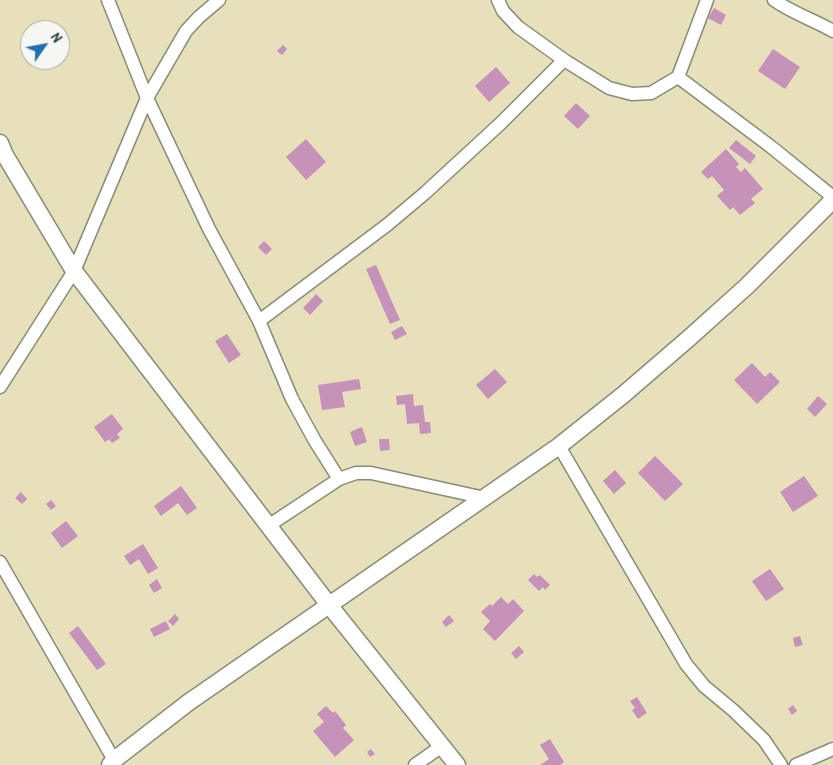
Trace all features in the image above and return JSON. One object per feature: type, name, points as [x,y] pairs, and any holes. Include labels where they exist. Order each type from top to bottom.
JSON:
[{"type":"street","points":[[108,0],[147,98],[209,229],[259,321],[292,399],[339,479]]},
{"type":"street","points":[[0,387],[74,271],[147,98],[186,31],[219,0]]},
{"type":"street","points":[[498,0],[503,11],[518,27],[564,60],[609,88],[632,94],[650,93],[678,77],[707,0]]},
{"type":"street","points":[[774,0],[782,6],[833,31]]},
{"type":"street","points":[[259,321],[425,194],[501,123],[564,60]]},
{"type":"street","points":[[0,562],[112,763],[188,702],[559,446],[623,395],[747,286],[833,198],[770,146],[678,77]]},
{"type":"street","points":[[2,152],[74,271],[329,605],[457,765]]},
{"type":"street","points":[[559,446],[686,664],[704,686],[764,740],[781,765]]},
{"type":"street","points":[[268,526],[339,479],[356,473],[371,473],[485,498]]},
{"type":"street","points":[[415,765],[442,746]]},
{"type":"street","points":[[796,765],[833,749]]},
{"type":"building","points":[[714,8],[726,15],[721,25],[708,18]]},
{"type":"building","points":[[283,45],[287,49],[282,55],[277,51]]},
{"type":"building","points":[[773,49],[800,67],[785,89],[758,71]]},
{"type":"building","points":[[496,67],[510,83],[489,102],[475,86]]},
{"type":"building","points":[[576,103],[590,116],[578,129],[564,116]]},
{"type":"building","points":[[306,139],[326,162],[306,180],[286,157]]},
{"type":"building","points":[[736,140],[756,156],[750,164],[729,148]]},
{"type":"building","points":[[726,149],[739,164],[736,167],[741,172],[745,168],[763,189],[751,199],[755,203],[740,215],[733,207],[730,210],[717,196],[724,190],[712,176],[708,179],[701,172]]},
{"type":"building","points":[[264,241],[272,249],[266,255],[258,247]]},
{"type":"building","points":[[376,265],[400,320],[390,324],[366,269]]},
{"type":"building","points":[[316,294],[323,301],[310,315],[303,308]]},
{"type":"building","points":[[402,326],[407,334],[395,340],[391,332]]},
{"type":"building","points":[[227,334],[241,355],[229,363],[215,341]]},
{"type":"building","points":[[752,363],[765,377],[770,372],[780,382],[757,404],[734,380]]},
{"type":"building","points":[[495,369],[507,382],[488,399],[476,385]]},
{"type":"building","points":[[359,379],[361,389],[342,392],[345,407],[322,410],[318,385]]},
{"type":"building","points":[[413,394],[414,406],[423,405],[425,422],[430,422],[431,433],[420,434],[419,423],[407,424],[405,404],[397,405],[396,396]]},
{"type":"building","points":[[818,396],[827,404],[815,417],[807,409]]},
{"type":"building","points":[[112,414],[123,429],[117,434],[120,438],[112,443],[109,439],[105,442],[94,427]]},
{"type":"building","points":[[362,427],[367,442],[355,446],[350,432]]},
{"type":"building","points":[[379,439],[389,439],[390,450],[380,451]]},
{"type":"building","points":[[655,456],[683,484],[665,501],[638,473]]},
{"type":"building","points":[[615,470],[626,483],[614,494],[603,481]]},
{"type":"building","points":[[804,476],[818,496],[793,512],[780,492]]},
{"type":"building","points":[[181,486],[197,508],[187,515],[178,503],[161,516],[154,506]]},
{"type":"building","points":[[21,492],[27,499],[22,504],[15,498]]},
{"type":"building","points":[[51,500],[56,506],[51,510],[46,504]]},
{"type":"building","points":[[66,521],[78,536],[62,548],[51,533]]},
{"type":"building","points":[[143,544],[158,568],[148,574],[139,559],[130,565],[124,556]]},
{"type":"building","points":[[770,569],[784,589],[766,601],[752,581]]},
{"type":"building","points":[[534,574],[537,577],[540,575],[550,585],[545,590],[543,587],[539,591],[528,580]]},
{"type":"building","points":[[157,579],[162,588],[154,593],[149,585]]},
{"type":"building","points":[[501,597],[508,604],[513,599],[524,611],[495,641],[483,629],[490,621],[481,612],[490,604],[492,606]]},
{"type":"building","points":[[175,614],[179,619],[173,626],[168,621]]},
{"type":"building","points":[[449,615],[454,621],[446,627],[442,622]]},
{"type":"building","points":[[166,621],[170,629],[154,637],[150,629]]},
{"type":"building","points":[[78,626],[106,664],[97,670],[69,633]]},
{"type":"building","points":[[800,636],[803,645],[795,647],[793,638]]},
{"type":"building","points":[[519,646],[524,652],[516,659],[511,653]]},
{"type":"building","points":[[637,697],[647,713],[638,719],[632,710],[635,708],[630,701]]},
{"type":"building","points":[[793,705],[797,711],[792,715],[788,709]]},
{"type":"building","points":[[326,706],[333,713],[335,711],[346,725],[343,728],[354,740],[335,757],[313,731],[324,722],[317,714]]},
{"type":"building","points":[[550,739],[564,762],[560,765],[540,765],[549,759],[540,745]]},
{"type":"building","points":[[371,749],[375,754],[370,757],[367,752]]}]
